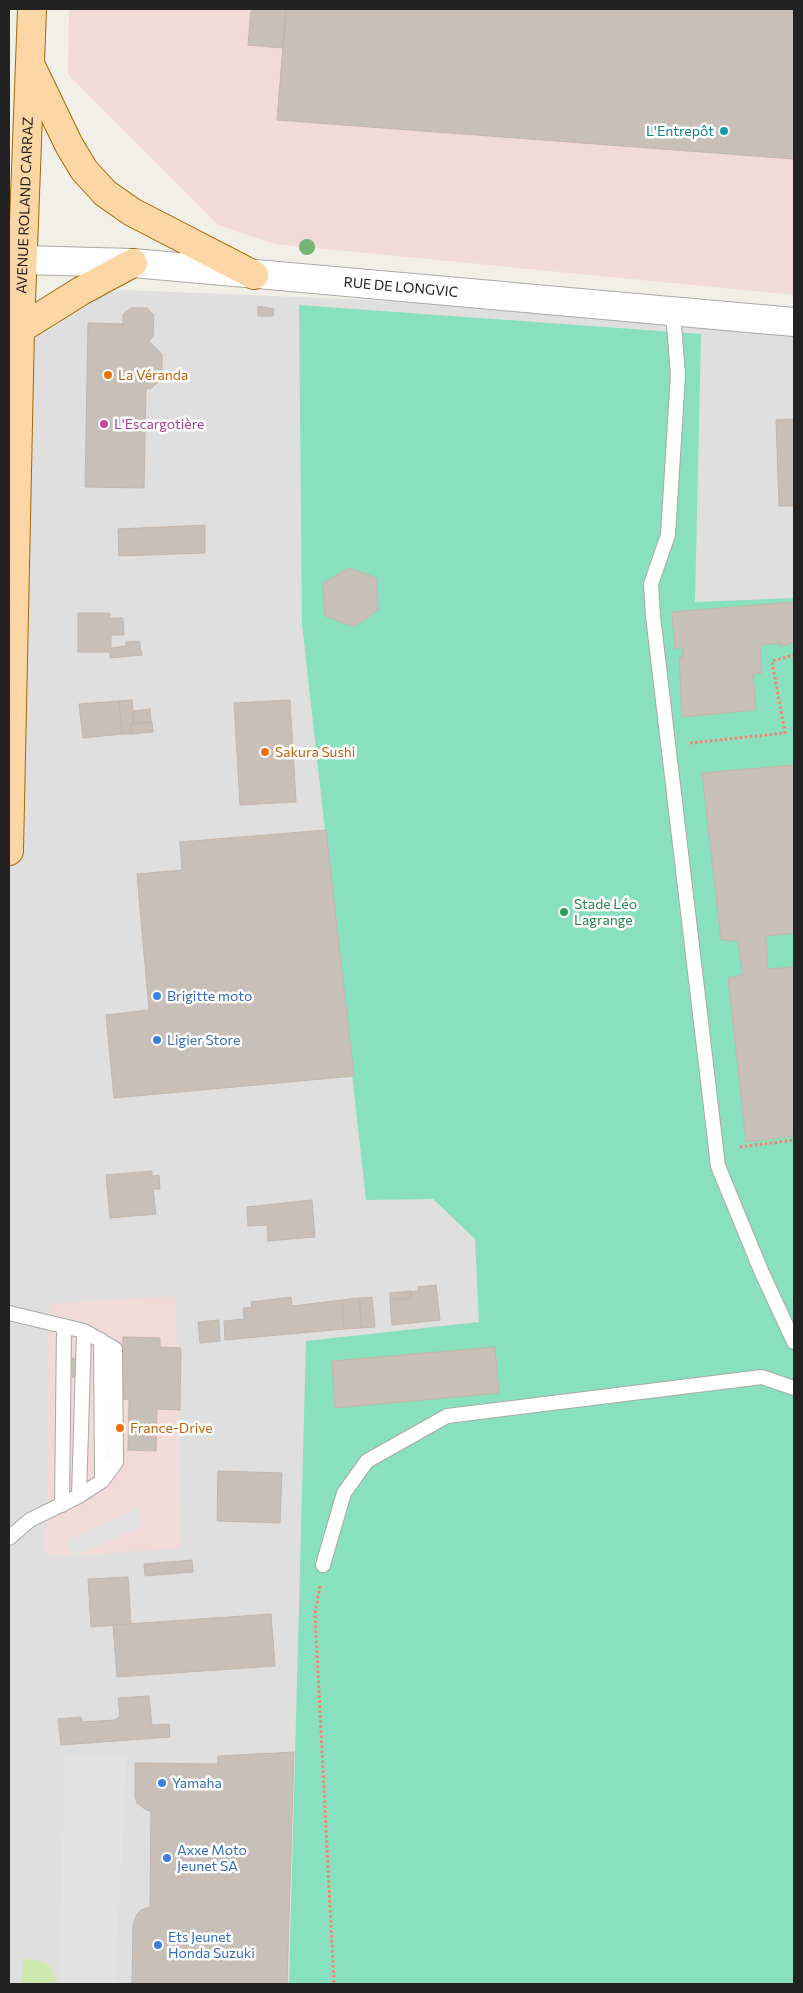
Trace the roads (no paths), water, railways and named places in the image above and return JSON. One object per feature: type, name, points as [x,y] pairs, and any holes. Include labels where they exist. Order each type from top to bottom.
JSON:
[{"type":"main road","name":"AVENUE ROLAND CARRAZ","points":[[9,851],[20,329],[16,263],[32,9]]},
{"type":"main road","points":[[30,63],[69,145],[84,170],[106,193],[132,212],[254,275]]},
{"type":"main road","points":[[20,329],[81,291],[133,263]]},
{"type":"street","name":"RUE DE LONGVIC","points":[[16,263],[133,263],[794,322]]},
{"type":"lane","points":[[673,312],[678,375],[668,535],[651,584],[668,745],[718,1166],[762,1273],[794,1342]]},
{"type":"lane","points":[[9,1313],[84,1331],[116,1350],[116,1462],[102,1481],[79,1496],[30,1520],[9,1538]]},
{"type":"lane","points":[[62,1505],[64,1326]]},
{"type":"lane","points":[[79,1496],[84,1331]]},
{"type":"lane","points":[[323,1565],[344,1494],[367,1461],[447,1416],[762,1377],[794,1388]]},
{"type":"place","name":"L'Entrepôt","points":[[724,131]]},
{"type":"place","name":"La Véranda","points":[[108,375]]},
{"type":"place","name":"L'Escargotière","points":[[104,424]]},
{"type":"place","name":"Sakura Sushi","points":[[265,752]]},
{"type":"place","name":"Stade Léo Lagrange","points":[[564,912]]},
{"type":"place","name":"Brigitte moto","points":[[157,996]]},
{"type":"place","name":"Ligier Store","points":[[157,1040]]},
{"type":"place","name":"France-Drive","points":[[120,1428]]},
{"type":"place","name":"Yamaha","points":[[162,1783]]},
{"type":"place","name":"Axxe Moto Jeunet SA","points":[[167,1858]]},
{"type":"place","name":"Ets Jeunet Honda Suzuki","points":[[158,1945]]}]
